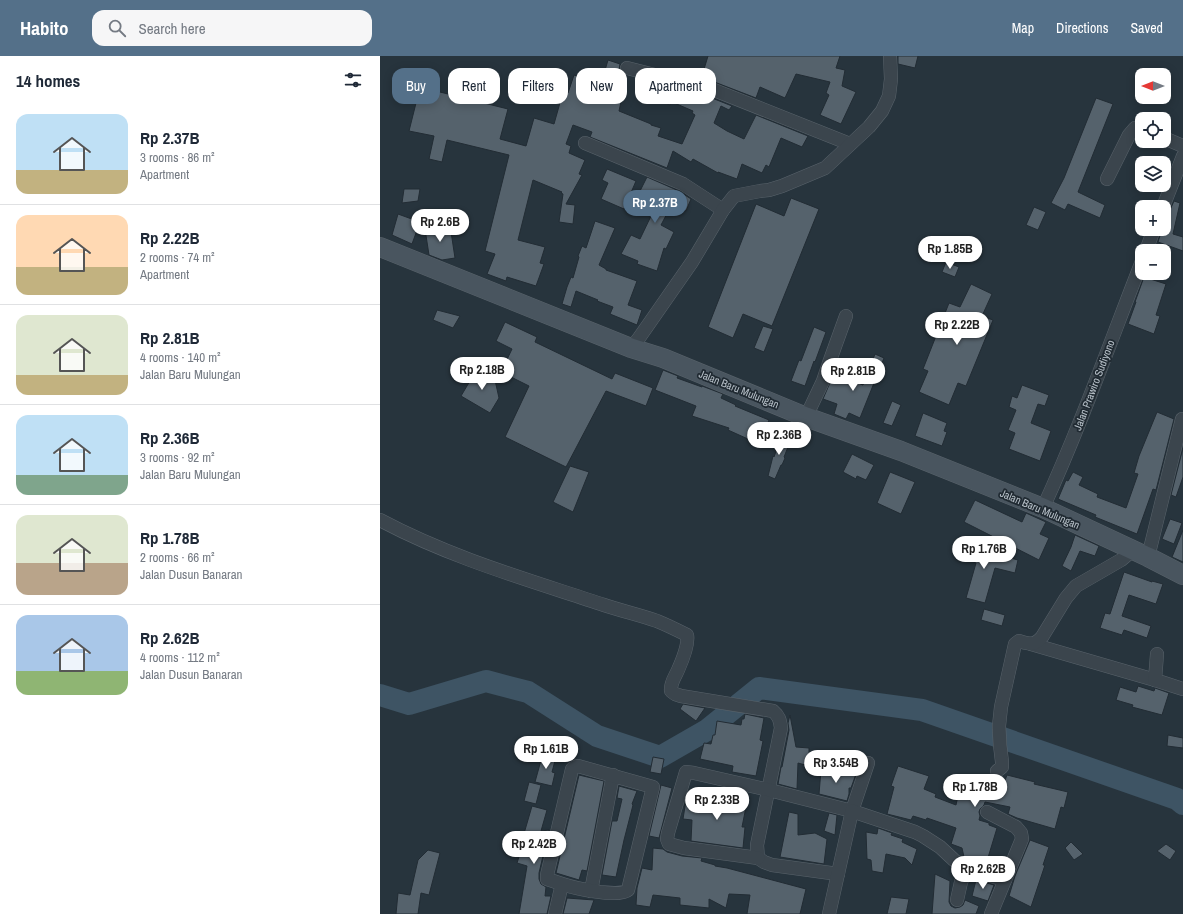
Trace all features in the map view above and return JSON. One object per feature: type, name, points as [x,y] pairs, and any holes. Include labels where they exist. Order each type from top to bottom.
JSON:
[{"type":"main road","name":"Jalan Baru Mulungan","points":[[380,247],[631,348],[663,358],[806,417],[900,451],[1043,508],[1183,575]]},
{"type":"street","points":[[631,348],[692,262],[723,210],[734,196],[769,190],[782,186],[825,168],[870,127],[882,111],[889,96],[891,79],[890,56]]},
{"type":"street","points":[[627,68],[714,90],[850,144]]},
{"type":"street","points":[[1107,179],[1129,135],[1135,128]]},
{"type":"street","points":[[1171,141],[1183,146]]},
{"type":"street","points":[[585,143],[683,184],[723,210]]},
{"type":"street","points":[[1166,200],[1183,156]]},
{"type":"street","name":"Jalan Prawiro Sudiyono","points":[[1043,508],[1067,453],[1135,278]]},
{"type":"street","points":[[806,417],[824,381],[846,316]]},
{"type":"street","points":[[1030,644],[1037,642],[1042,637],[1066,598],[1076,586],[1121,560],[1141,554],[1182,419]]},
{"type":"street","points":[[380,520],[394,528],[456,555],[530,581],[656,621],[687,635],[688,640],[679,668],[671,686],[671,691],[681,696],[773,711],[778,715],[781,728],[757,846],[758,858]]},
{"type":"street","points":[[997,771],[1002,767],[999,726],[1001,707],[1014,646],[1019,641],[1183,689]]},
{"type":"street","points":[[1155,680],[1157,654]]},
{"type":"street","points":[[829,914],[852,811],[868,763]]},
{"type":"street","points":[[578,766],[613,775],[653,788],[628,890],[625,893],[606,893],[562,884],[548,879],[547,875],[572,769],[578,766]]},
{"type":"street","points":[[838,874],[772,864],[764,862],[758,858],[669,844],[667,839],[668,833],[686,772],[769,790],[852,811],[915,832],[940,847],[954,860],[967,869],[1005,880]]},
{"type":"street","points":[[591,891],[613,775]]},
{"type":"street","points":[[987,812],[1016,827],[1022,833],[1022,839],[991,914]]},
{"type":"street","points":[[957,900],[961,882],[967,869]]},
{"type":"street","points":[[555,914],[562,884]]},
{"type":"building","points":[[708,56],[840,56],[836,68],[845,70],[842,86],[856,92],[841,124],[820,115],[829,95],[826,93],[830,82],[796,74],[785,98],[760,87],[756,98],[716,83],[716,68],[704,68]]},
{"type":"building","points":[[898,56],[918,56],[915,68],[898,64]]},
{"type":"building","points":[[608,60],[620,64],[619,68],[606,68]]},
{"type":"building","points":[[574,75],[576,76],[576,104],[621,104],[619,111],[661,128],[658,136],[682,144],[695,115],[692,113],[693,111],[677,104],[716,104],[716,100],[732,106],[729,110],[721,106],[714,123],[744,139],[756,115],[808,136],[802,147],[781,138],[769,167],[766,165],[762,173],[742,164],[737,179],[718,173],[693,159],[691,162],[673,151],[667,168],[590,137],[592,132],[573,125],[566,144],[571,146],[569,153],[585,160],[579,174],[582,175],[566,204],[575,205],[573,224],[559,222],[562,192],[533,180],[518,240],[545,247],[540,263],[544,264],[536,286],[507,277],[506,281],[487,274],[495,254],[485,251],[509,155],[447,140],[442,162],[429,159],[434,136],[409,131],[416,104],[440,104],[440,92],[448,94],[448,104],[488,104],[508,109],[500,139],[526,146],[534,118],[554,124],[560,104],[568,104],[568,93]]},
{"type":"building","points":[[1096,98],[1113,104],[1078,192],[1105,205],[1100,218],[1068,204],[1065,210],[1051,203],[1064,178]]},
{"type":"building","points":[[607,169],[636,181],[624,209],[601,199],[608,183],[602,180]]},
{"type":"building","points":[[647,177],[679,191],[691,199],[686,211],[671,206],[661,225],[674,232],[666,249],[664,248],[657,271],[637,264],[638,261],[621,254],[631,235],[640,239],[651,216],[643,212],[651,196],[640,191]]},
{"type":"building","points":[[404,189],[420,189],[418,201],[402,203]]},
{"type":"building","points":[[791,198],[819,209],[772,326],[743,314],[733,338],[708,327],[756,204],[784,216]]},
{"type":"building","points":[[1174,201],[1180,203],[1173,234],[1183,237],[1183,251],[1171,247],[1171,244],[1158,242],[1160,236],[1171,236],[1171,208]]},
{"type":"building","points":[[1034,207],[1046,212],[1038,230],[1026,225]]},
{"type":"building","points":[[398,214],[420,222],[412,244],[392,235]]},
{"type":"building","points":[[595,221],[615,228],[599,265],[606,270],[637,281],[628,305],[642,310],[637,325],[610,314],[613,307],[576,291],[571,307],[562,304],[571,277],[573,278],[578,256],[582,246],[586,248]]},
{"type":"building","points":[[450,225],[455,258],[442,260],[429,255],[425,229]]},
{"type":"building","points":[[946,262],[959,267],[955,277],[942,272]]},
{"type":"building","points":[[1143,280],[1153,280],[1166,284],[1156,315],[1160,316],[1154,334],[1128,324]]},
{"type":"building","points":[[971,284],[992,294],[982,316],[993,320],[966,386],[958,383],[949,405],[919,392],[928,371],[923,369],[949,303],[960,307]]},
{"type":"building","points":[[437,310],[460,316],[453,328],[433,320]]},
{"type":"building","points":[[505,322],[537,337],[535,342],[612,379],[615,373],[653,388],[646,406],[606,391],[566,467],[505,437],[529,386],[501,372],[512,349],[496,341]]},
{"type":"building","points":[[763,326],[773,329],[764,352],[754,348]]},
{"type":"building","points":[[814,327],[826,332],[805,386],[791,381],[799,360],[801,361]]},
{"type":"building","points":[[875,354],[884,358],[860,418],[849,413],[846,419],[834,414],[837,404],[823,399],[832,378],[843,382],[845,378],[863,385]]},
{"type":"building","points":[[477,369],[495,380],[499,398],[490,413],[461,396]]},
{"type":"building","points":[[663,370],[678,376],[677,378],[723,394],[721,398],[736,405],[735,406],[769,420],[759,444],[728,430],[729,428],[692,416],[696,406],[655,390]]},
{"type":"building","points":[[1022,385],[1049,395],[1045,406],[1038,404],[1031,423],[1051,431],[1040,461],[1009,449],[1015,433],[1008,430],[1016,410],[1009,407],[1012,396],[1017,398]]},
{"type":"building","points":[[892,401],[901,405],[892,426],[883,423]]},
{"type":"building","points":[[1157,412],[1174,419],[1156,490],[1153,489],[1137,534],[1095,517],[1096,515],[1058,499],[1066,480],[1068,481],[1073,472],[1083,477],[1079,485],[1098,494],[1097,497],[1126,508],[1138,474],[1134,473],[1139,456]]},
{"type":"building","points":[[923,413],[947,423],[944,431],[947,432],[942,446],[915,436]]},
{"type":"building","points":[[782,434],[792,437],[784,457],[785,458],[775,479],[768,476],[773,456],[774,457]]},
{"type":"building","points":[[1183,448],[1183,477],[1176,497],[1171,495]]},
{"type":"building","points":[[852,454],[874,465],[866,480],[857,476],[856,479],[843,472]]},
{"type":"building","points":[[570,466],[589,472],[573,512],[553,502]]},
{"type":"building","points":[[890,472],[915,482],[901,514],[877,503]]},
{"type":"building","points":[[975,500],[1022,522],[1026,513],[1046,522],[1040,534],[1049,538],[1039,560],[964,522]]},
{"type":"building","points":[[1170,519],[1182,523],[1174,544],[1162,539]]},
{"type":"building","points":[[1183,530],[1183,562],[1172,557]]},
{"type":"building","points":[[1075,535],[1099,546],[1095,556],[1080,551],[1071,571],[1062,566]]},
{"type":"building","points":[[959,544],[1018,560],[1015,573],[995,568],[985,603],[966,598],[976,563],[955,557]]},
{"type":"building","points":[[1124,572],[1152,582],[1163,584],[1156,604],[1129,595],[1122,616],[1151,626],[1147,638],[1124,630],[1122,635],[1100,628],[1105,613],[1110,614]]},
{"type":"building","points":[[984,609],[1005,615],[1002,626],[981,620]]},
{"type":"building","points":[[1138,686],[1154,691],[1155,688],[1169,693],[1162,715],[1132,707],[1133,705],[1116,700],[1120,687],[1136,692]]},
{"type":"building","points":[[683,704],[705,708],[696,721],[680,709]]},
{"type":"building","points":[[745,714],[764,718],[760,740],[763,741],[756,776],[732,772],[733,766],[700,759],[704,743],[711,744],[713,735],[715,735],[717,721],[741,725]]},
{"type":"building","points":[[790,715],[796,747],[809,748],[809,766],[798,763],[797,789],[778,784],[789,730],[788,723]]},
{"type":"building","points":[[1168,735],[1183,738],[1183,748],[1167,746]]},
{"type":"building","points":[[543,753],[556,757],[552,772],[555,773],[552,786],[535,782]]},
{"type":"building","points":[[653,757],[664,759],[661,774],[650,772]]},
{"type":"building","points":[[898,766],[929,776],[924,789],[936,794],[935,797],[956,805],[962,777],[984,782],[985,778],[1004,783],[1007,775],[1035,782],[1034,784],[1068,792],[1064,808],[1061,807],[1055,829],[1008,814],[1010,807],[985,802],[979,812],[979,820],[989,823],[989,825],[997,828],[987,861],[999,864],[997,869],[970,861],[964,857],[962,848],[951,844],[956,828],[927,818],[926,820],[913,816],[911,820],[887,814],[894,787],[891,786]]},
{"type":"building","points":[[821,770],[856,774],[851,788],[849,788],[847,801],[819,794]]},
{"type":"building","points":[[579,775],[604,781],[587,871],[582,870],[579,880],[556,873]]},
{"type":"building","points":[[529,782],[541,785],[536,804],[524,801]]},
{"type":"building","points":[[661,785],[672,788],[659,838],[649,836]]},
{"type":"building","points":[[619,786],[637,791],[632,804],[616,877],[602,875],[612,821],[617,821],[622,799],[617,798]]},
{"type":"building","points":[[714,796],[747,802],[742,827],[745,827],[743,848],[691,841],[692,820],[683,819],[686,800],[712,803]]},
{"type":"building","points":[[532,806],[547,810],[541,831],[549,830],[539,879],[541,884],[546,887],[545,896],[551,896],[547,914],[519,914],[527,866],[517,863],[525,838],[523,837]]},
{"type":"building","points":[[789,812],[798,814],[798,835],[815,833],[827,839],[824,864],[780,857]]},
{"type":"building","points":[[829,813],[837,815],[835,835],[824,831]]},
{"type":"building","points":[[878,828],[892,833],[891,835],[903,839],[902,842],[917,849],[912,865],[905,858],[886,854],[883,873],[872,871],[871,860],[867,859],[866,832],[877,834]]},
{"type":"building","points":[[1030,840],[1049,847],[1043,865],[1045,865],[1031,907],[1009,896],[1015,876]]},
{"type":"building","points":[[1071,842],[1083,854],[1074,860],[1065,848]]},
{"type":"building","points":[[1166,844],[1176,851],[1170,860],[1157,851]]},
{"type":"building","points":[[653,848],[663,849],[667,852],[682,856],[702,858],[701,861],[715,866],[806,889],[800,914],[747,914],[750,895],[729,894],[726,908],[709,899],[709,908],[680,905],[680,898],[653,895],[650,907],[636,905],[637,888],[642,868],[652,870]]},
{"type":"building","points":[[428,850],[440,853],[429,895],[421,893],[418,914],[396,914],[398,893],[410,895],[418,860]]},
{"type":"building","points":[[935,874],[950,881],[949,902],[951,906],[955,908],[960,907],[963,905],[965,900],[979,906],[976,914],[932,914]]},
{"type":"building","points":[[976,880],[994,885],[988,901],[972,896]]},
{"type":"building","points":[[891,897],[909,899],[906,914],[887,914]]},
{"type":"building","points":[[567,898],[594,900],[589,914],[563,914]]},
{"type":"waterway","points":[[380,695],[409,704],[486,681],[528,692],[597,736],[660,757],[707,730],[759,688],[922,710],[1177,799],[1183,804]]}]
